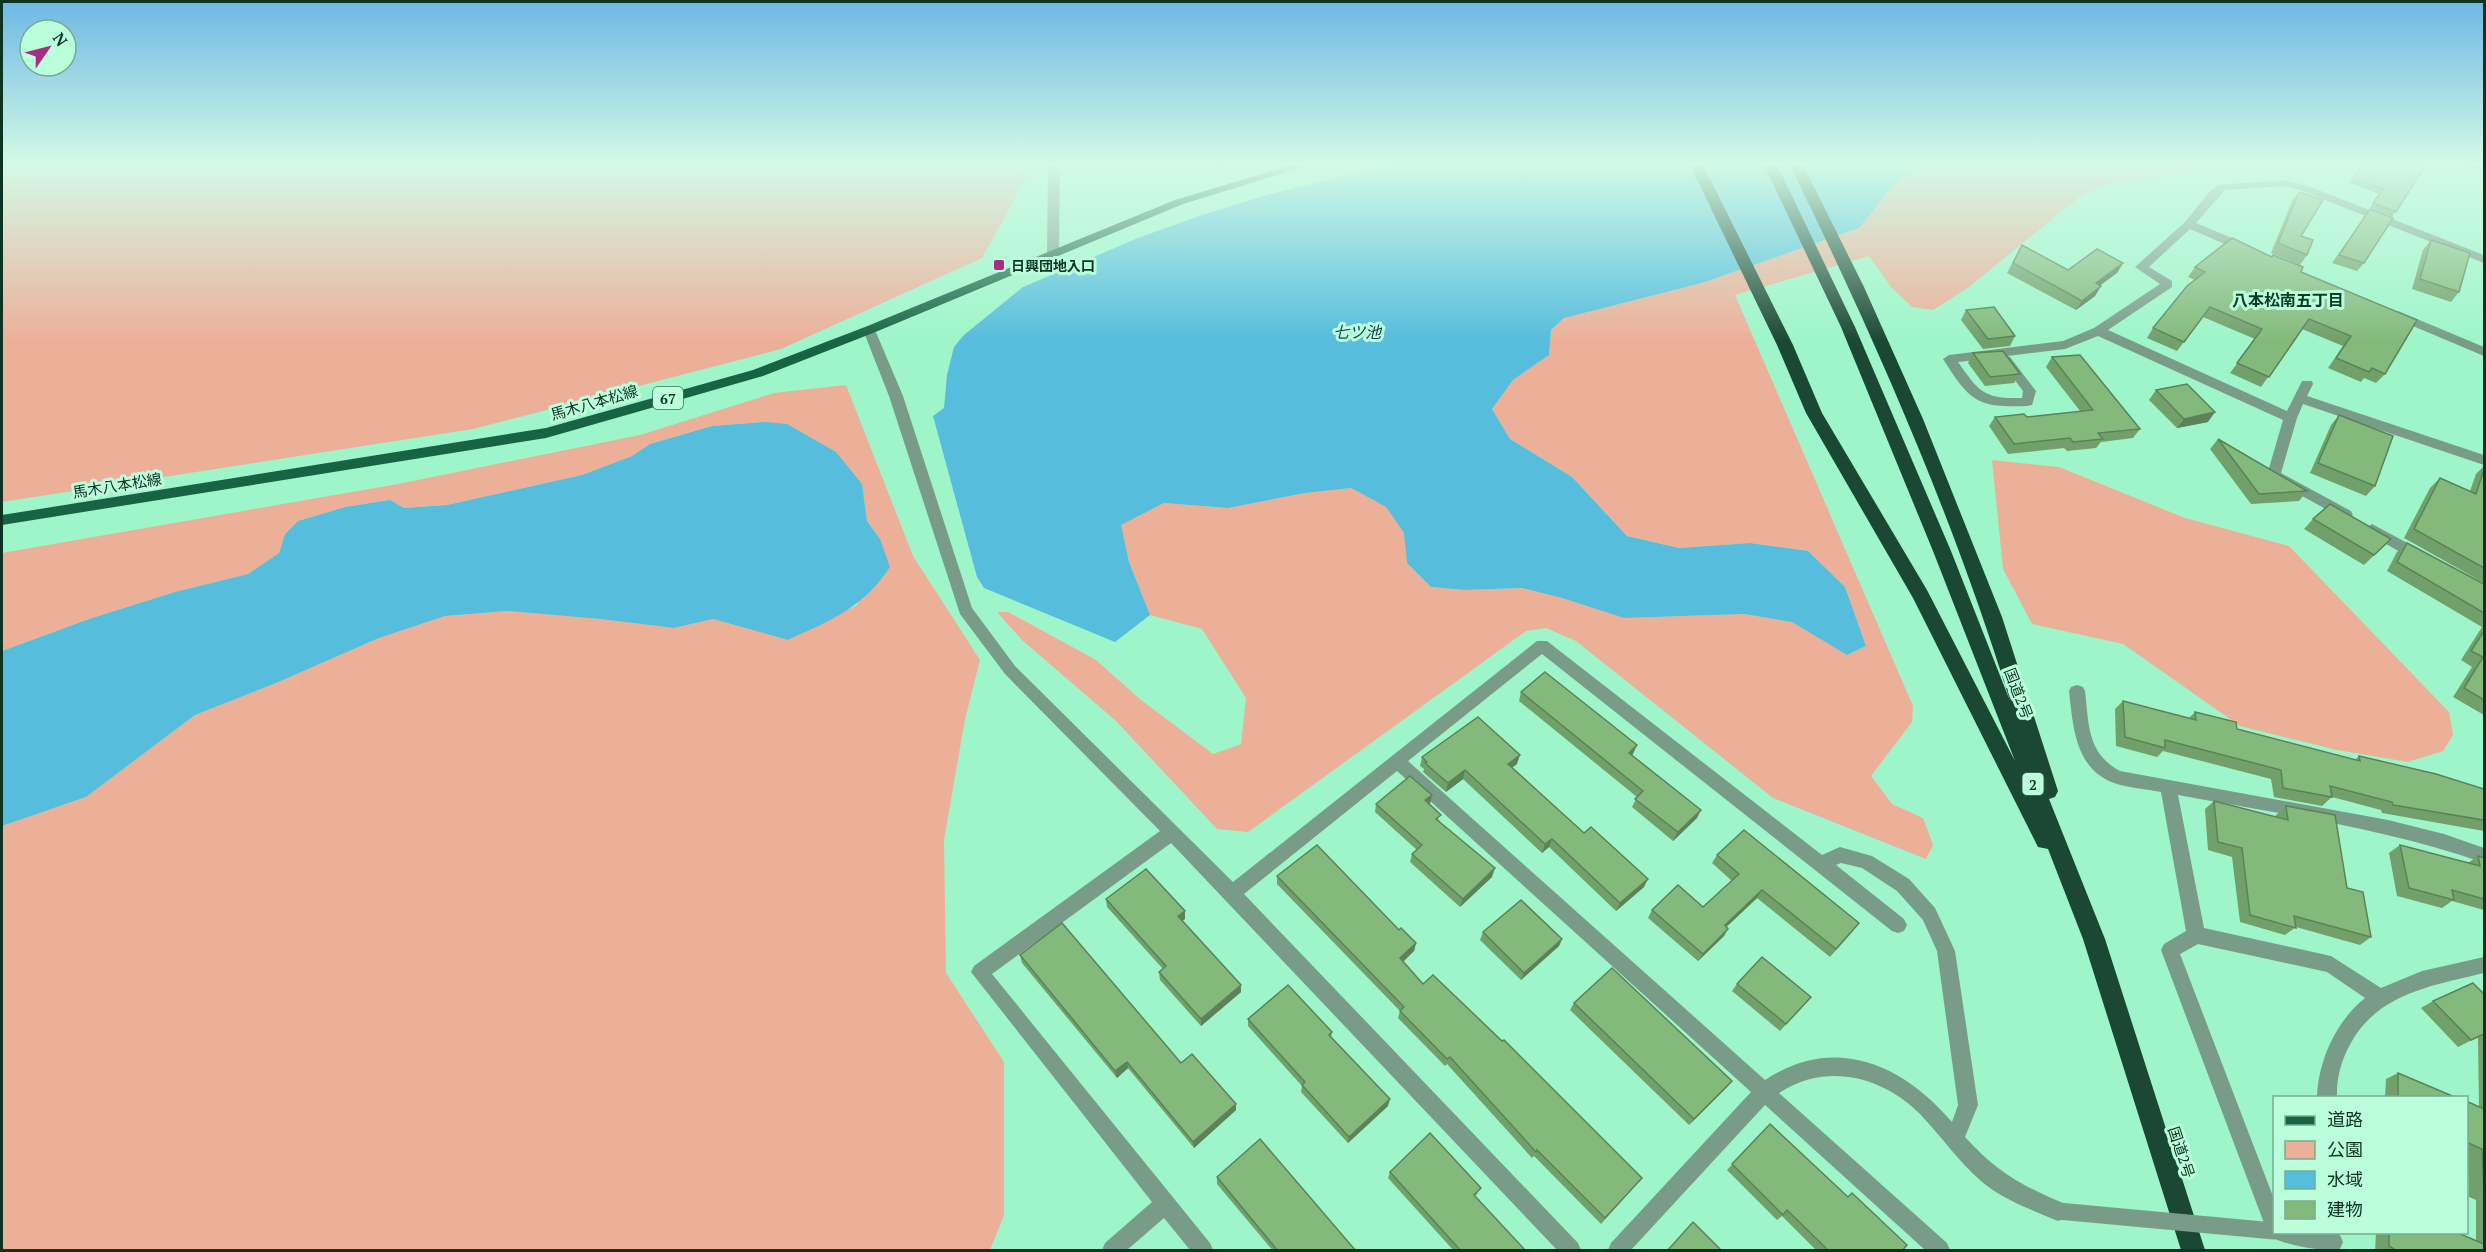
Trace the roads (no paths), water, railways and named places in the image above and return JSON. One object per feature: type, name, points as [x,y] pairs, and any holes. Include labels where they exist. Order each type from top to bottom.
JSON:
[{"type":"highway","points":[[1725,223],[1785,345],[1814,413],[1921,595],[2094,939]]},
{"type":"highway","name":"国道2号","points":[[1798,223],[1848,327],[1942,551],[2094,939],[2193,1251]]},
{"type":"highway","points":[[1825,223],[1857,287],[1915,419],[1994,617],[2094,939]]},
{"type":"main road","name":"馬木八本松線","points":[[2,520],[546,432],[758,373],[869,330],[1127,223]]},
{"type":"street","points":[[1053,223],[1053,254]]},
{"type":"street","points":[[2394,223],[2484,259]]},
{"type":"street","points":[[2000,352],[2030,391],[2027,402],[1991,404],[1975,396],[1949,359],[2000,352],[2065,345],[2098,331],[2168,284],[2141,267],[2189,224],[2263,256]]},
{"type":"street","points":[[2391,312],[2484,352]]},
{"type":"street","points":[[869,330],[896,396],[965,610],[1010,670],[1232,893],[1571,1251]]},
{"type":"street","points":[[2098,331],[2290,418]]},
{"type":"street","points":[[2307,384],[2290,418],[2274,475],[2434,564]]},
{"type":"street","points":[[2299,398],[2484,460]]},
{"type":"street","points":[[1232,893],[1542,645],[1898,925]]},
{"type":"street","points":[[2077,691],[2082,736],[2099,767],[2117,777],[2388,827],[2444,841],[2484,855]]},
{"type":"street","points":[[1397,761],[1940,1251]]},
{"type":"street","points":[[2168,787],[2196,935]]},
{"type":"street","points":[[1172,832],[980,972],[1203,1251]]},
{"type":"street","points":[[1821,864],[1840,855],[1866,861],[1903,885],[1929,914],[1946,951],[1968,1105],[1955,1139]]},
{"type":"street","points":[[2273,1221],[2170,950],[2196,935],[2331,964],[2379,997]]},
{"type":"street","points":[[2327,1096],[2335,1053],[2351,1023],[2379,997],[2416,980],[2482,969]]},
{"type":"street","points":[[1618,1251],[1764,1092],[1782,1080],[1810,1068],[1844,1066],[1886,1078],[1924,1105],[1989,1176],[2019,1194],[2058,1211],[2273,1231]]},
{"type":"street","points":[[1112,1251],[1165,1204]]},
{"type":"street","points":[[2288,1234],[2333,1242]]},
{"type":"water","name":"七ツ池","points":[[1178,223],[1863,223],[1859,228],[1702,283],[1564,318],[1551,330],[1549,355],[1513,380],[1492,409],[1510,439],[1572,477],[1627,536],[1679,548],[1750,543],[1808,551],[1845,587],[1866,646],[1847,655],[1792,622],[1744,614],[1624,618],[1522,588],[1465,590],[1431,587],[1407,563],[1404,533],[1386,507],[1351,488],[1305,493],[1228,508],[1164,503],[1121,525],[1129,562],[1150,615],[1115,642],[984,588],[977,577],[933,416],[944,408],[947,375],[954,347],[964,335],[1023,287],[1138,238]]},
{"type":"water","points":[[765,422],[787,424],[836,452],[862,484],[867,521],[880,539],[890,567],[869,593],[832,619],[788,640],[713,619],[674,628],[507,611],[445,616],[379,638],[195,715],[86,797],[2,826],[2,651],[89,619],[175,592],[248,574],[279,553],[285,534],[298,521],[345,507],[390,500],[404,508],[447,505],[582,475],[632,456],[650,444],[712,426]]},
{"type":"place","name":"日興団地入口","points":[[999,265]]},
{"type":"district","name":"八本松南五丁目","points":[[2288,300]]}]
